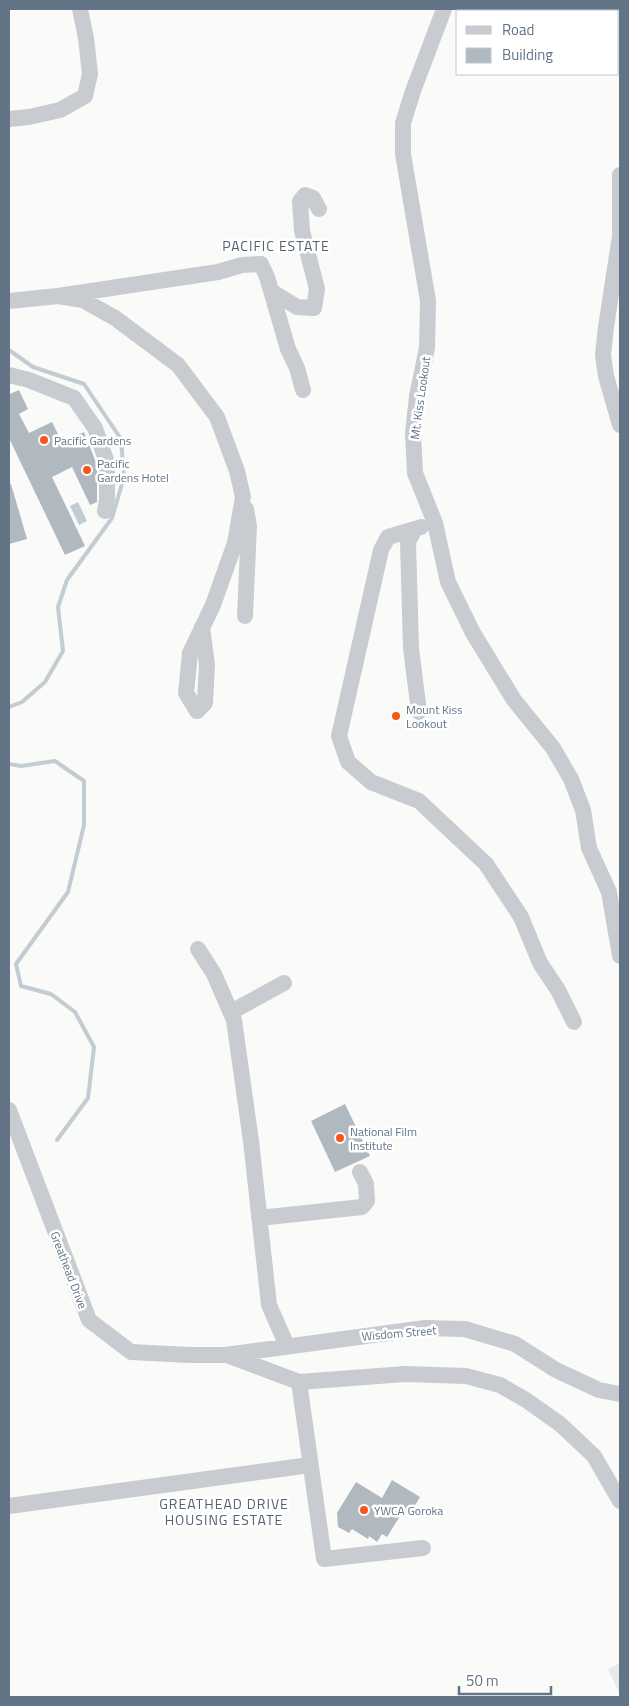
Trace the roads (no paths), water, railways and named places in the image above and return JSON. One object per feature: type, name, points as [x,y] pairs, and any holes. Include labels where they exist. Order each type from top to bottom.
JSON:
[{"type":"street","points":[[9,119],[28,118],[60,110],[85,96],[90,74],[86,38],[80,9]]},
{"type":"street","name":"Mt. Kiss Lookout","points":[[444,9],[403,123],[403,154],[428,302],[427,348],[413,433],[415,473],[435,523],[448,582],[473,633],[514,700],[553,748],[571,779],[583,810],[589,848],[609,892],[620,956]]},
{"type":"street","points":[[620,175],[620,236],[603,355],[606,376],[620,426]]},
{"type":"street","points":[[271,291],[297,307],[314,308],[317,290],[302,231],[300,201],[305,195],[313,198],[319,209]]},
{"type":"street","points":[[9,301],[58,296],[218,272],[242,265],[260,264],[267,276],[288,348],[297,368],[303,390]]},
{"type":"street","points":[[58,296],[83,300],[115,318],[178,365],[217,417],[237,471],[249,526],[245,616]]},
{"type":"street","points":[[9,375],[29,380],[74,398],[94,428],[107,463],[107,500],[105,511]]},
{"type":"street","points":[[202,627],[213,605],[234,543],[243,496]]},
{"type":"street","points":[[435,523],[388,538],[381,550],[338,736],[348,762],[371,782],[420,801],[486,864],[521,917],[540,963],[558,990],[574,1022]]},
{"type":"street","points":[[415,529],[408,542],[411,648],[419,712]]},
{"type":"street","points":[[198,950],[214,974],[234,1020],[260,1218],[269,1305],[287,1346]]},
{"type":"street","points":[[231,1012],[284,983]]},
{"type":"street","name":"Greathead Drive","points":[[9,1110],[14,1138],[89,1320],[131,1352],[225,1355]]},
{"type":"street","points":[[260,1218],[362,1207],[367,1201],[366,1184],[360,1172]]},
{"type":"street","name":"Wisdom Street","points":[[225,1355],[425,1328],[465,1329],[515,1344],[556,1370],[599,1390],[620,1394]]},
{"type":"street","points":[[225,1355],[299,1382],[405,1374],[466,1376],[500,1385],[526,1400],[560,1424],[594,1456],[620,1501]]},
{"type":"street","points":[[299,1382],[324,1559],[423,1548]]},
{"type":"street","points":[[9,1506],[310,1465]]},
{"type":"waterway","points":[[9,350],[33,367],[84,384],[121,439],[124,477],[112,518],[67,580],[58,607],[63,651],[45,682],[22,702],[9,707]]},
{"type":"waterway","points":[[9,764],[21,766],[55,761],[84,781],[84,825],[68,892],[16,964],[21,986],[51,994],[75,1012],[94,1047],[88,1098],[57,1140]]},
{"type":"place","name":"Pacific Gardens","points":[[44,440]]},
{"type":"place","name":"Pacific Gardens Hotel","points":[[87,470]]},
{"type":"place","name":"Mount Kiss Lookout","points":[[396,716]]},
{"type":"place","name":"National Film Institute","points":[[340,1138]]},
{"type":"place","name":"YWCA Goroka","points":[[364,1510]]},
{"type":"district","name":"PACIFIC ESTATE","points":[[276,245]]},
{"type":"district","name":"GREATHEAD DRIVE HOUSING ESTATE","points":[[224,1512]]}]
